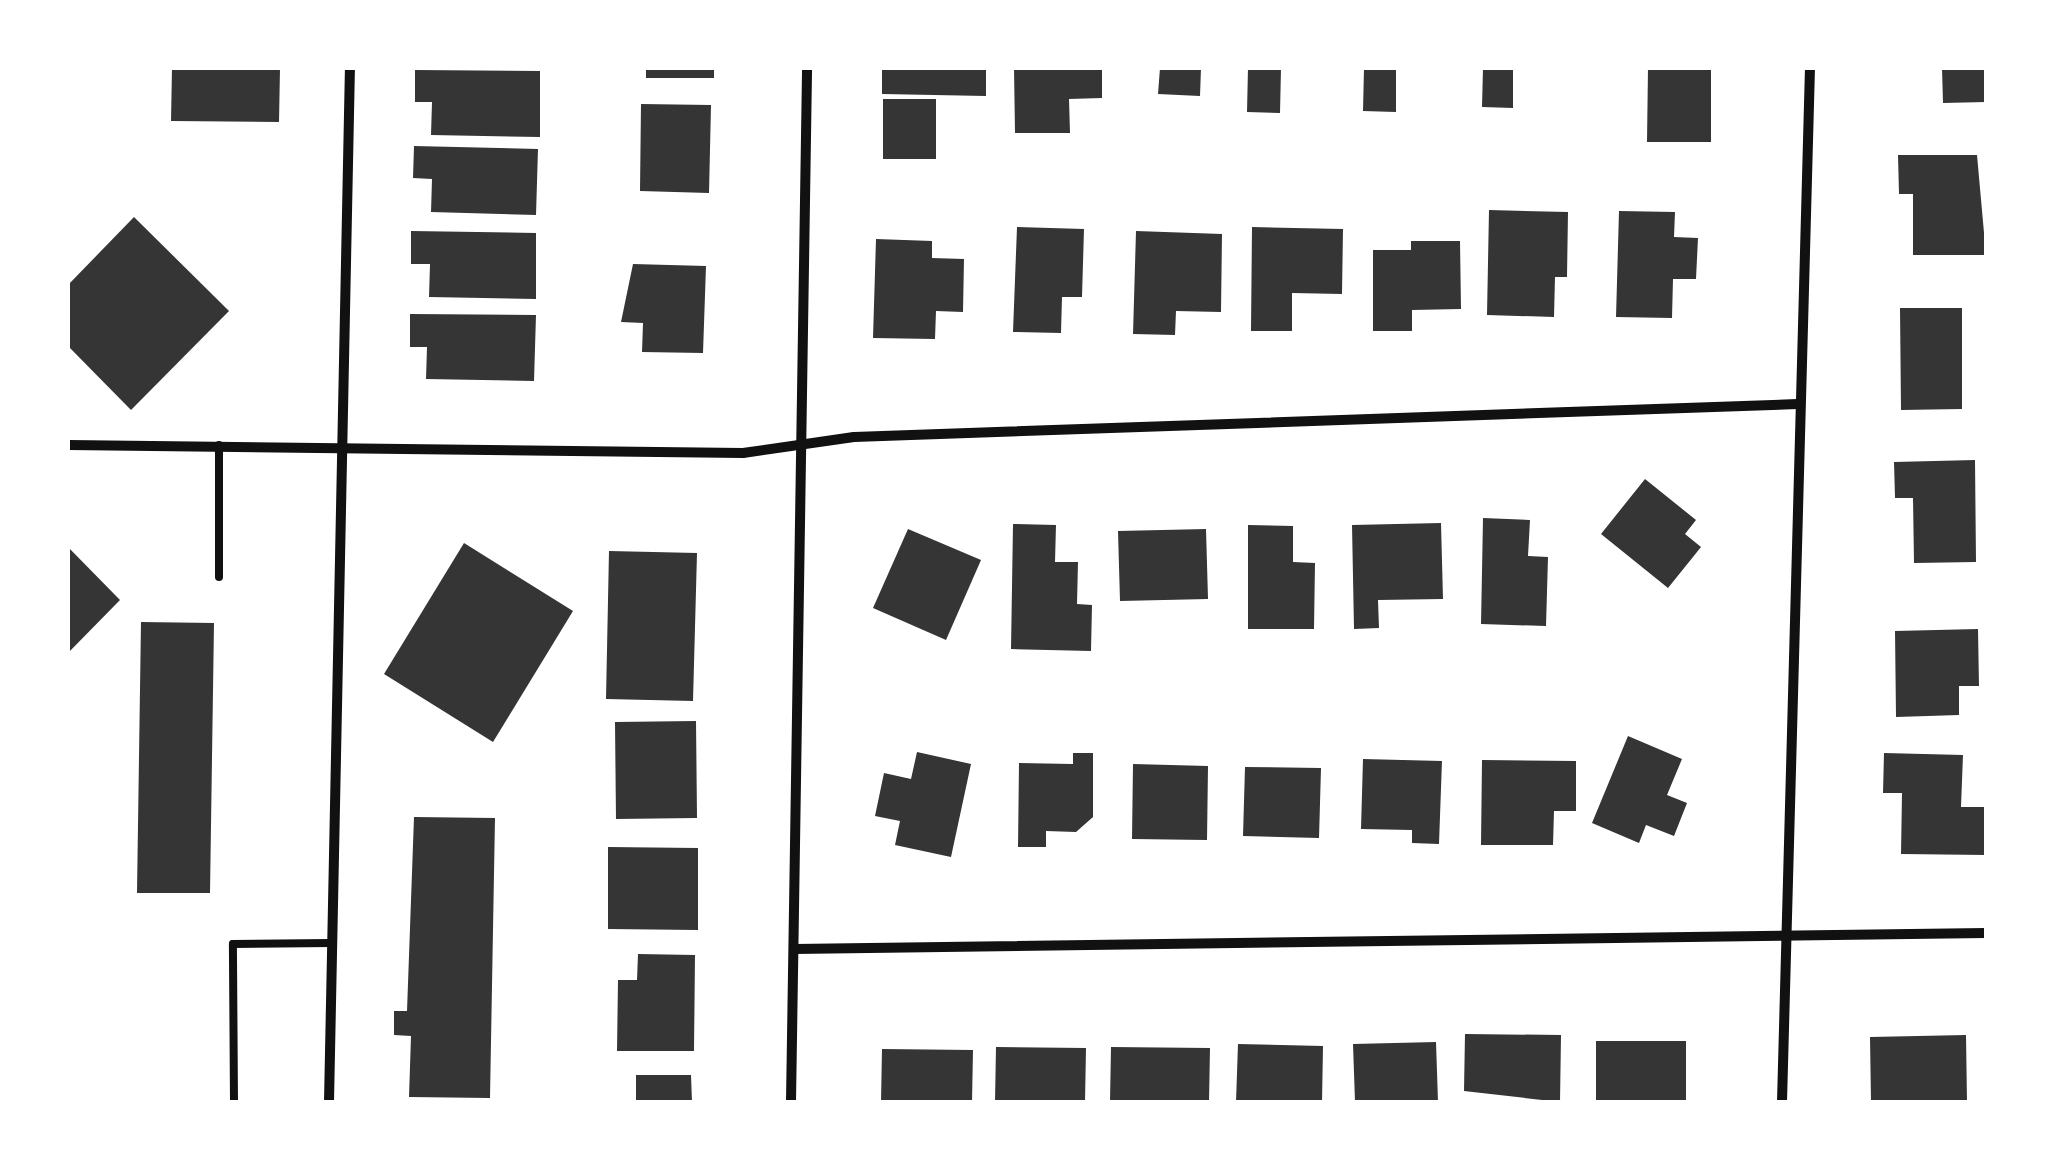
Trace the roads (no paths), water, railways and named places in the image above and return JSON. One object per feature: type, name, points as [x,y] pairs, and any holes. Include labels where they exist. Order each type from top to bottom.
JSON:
[{"type":"street","points":[[330,1102],[338,445],[350,68]]},
{"type":"street","points":[[791,1102],[806,68]]},
{"type":"street","points":[[1782,1102],[1797,404],[1810,68]]},
{"type":"street","points":[[68,445],[338,445],[743,453],[798,445],[1797,404]]},
{"type":"street","points":[[794,949],[1986,933]]},
{"type":"lane","points":[[219,445],[219,577]]},
{"type":"lane","points":[[234,1102],[233,944],[331,943]]}]
